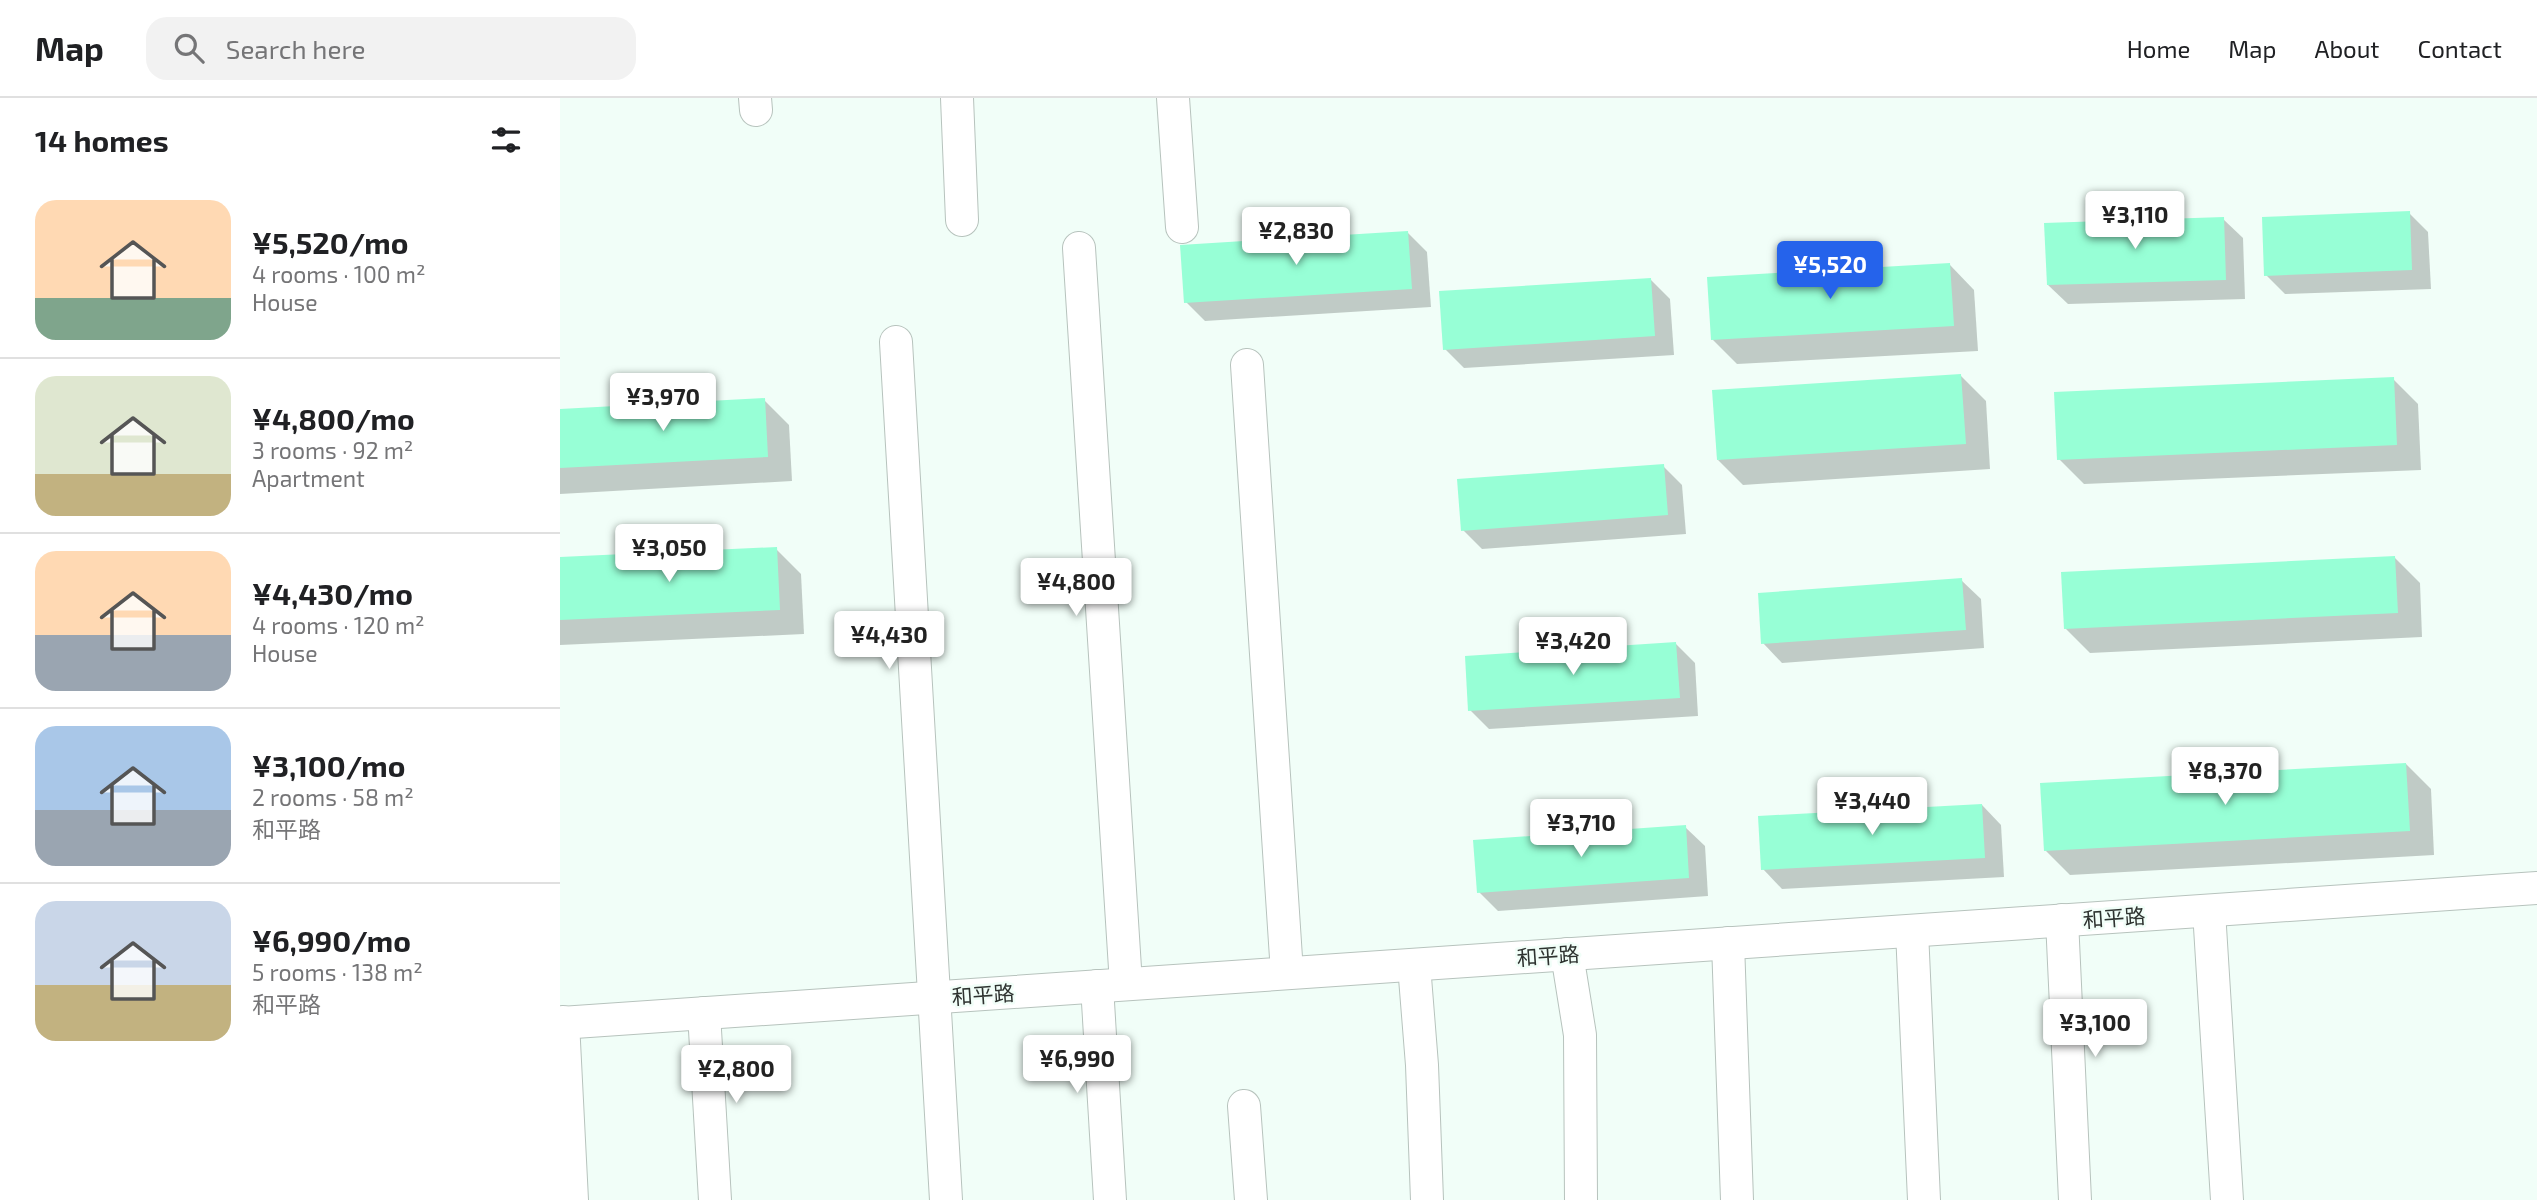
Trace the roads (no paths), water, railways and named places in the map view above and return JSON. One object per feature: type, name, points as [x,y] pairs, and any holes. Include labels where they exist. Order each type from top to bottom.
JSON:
[{"type":"street","points":[[957,98],[962,220]]},
{"type":"street","points":[[1173,98],[1181,227]]},
{"type":"street","points":[[1079,248],[1111,985],[1110,1200]]},
{"type":"street","points":[[896,342],[946,1200]]},
{"type":"street","points":[[1247,365],[1287,973]]},
{"type":"street","name":"和平路","points":[[562,1023],[2537,888]]},
{"type":"street","points":[[2209,911],[2227,1200]]},
{"type":"street","points":[[2062,920],[2075,1200]]},
{"type":"street","points":[[1912,931],[1924,1200]]},
{"type":"street","points":[[1728,943],[1737,1200]]},
{"type":"street","points":[[1567,954],[1580,1035],[1581,1200]]},
{"type":"street","points":[[1414,965],[1422,1065],[1427,1200]]},
{"type":"street","points":[[704,1013],[715,1200]]},
{"type":"street","points":[[562,1023],[572,1200]]},
{"type":"street","points":[[1244,1106],[1251,1200]]}]
